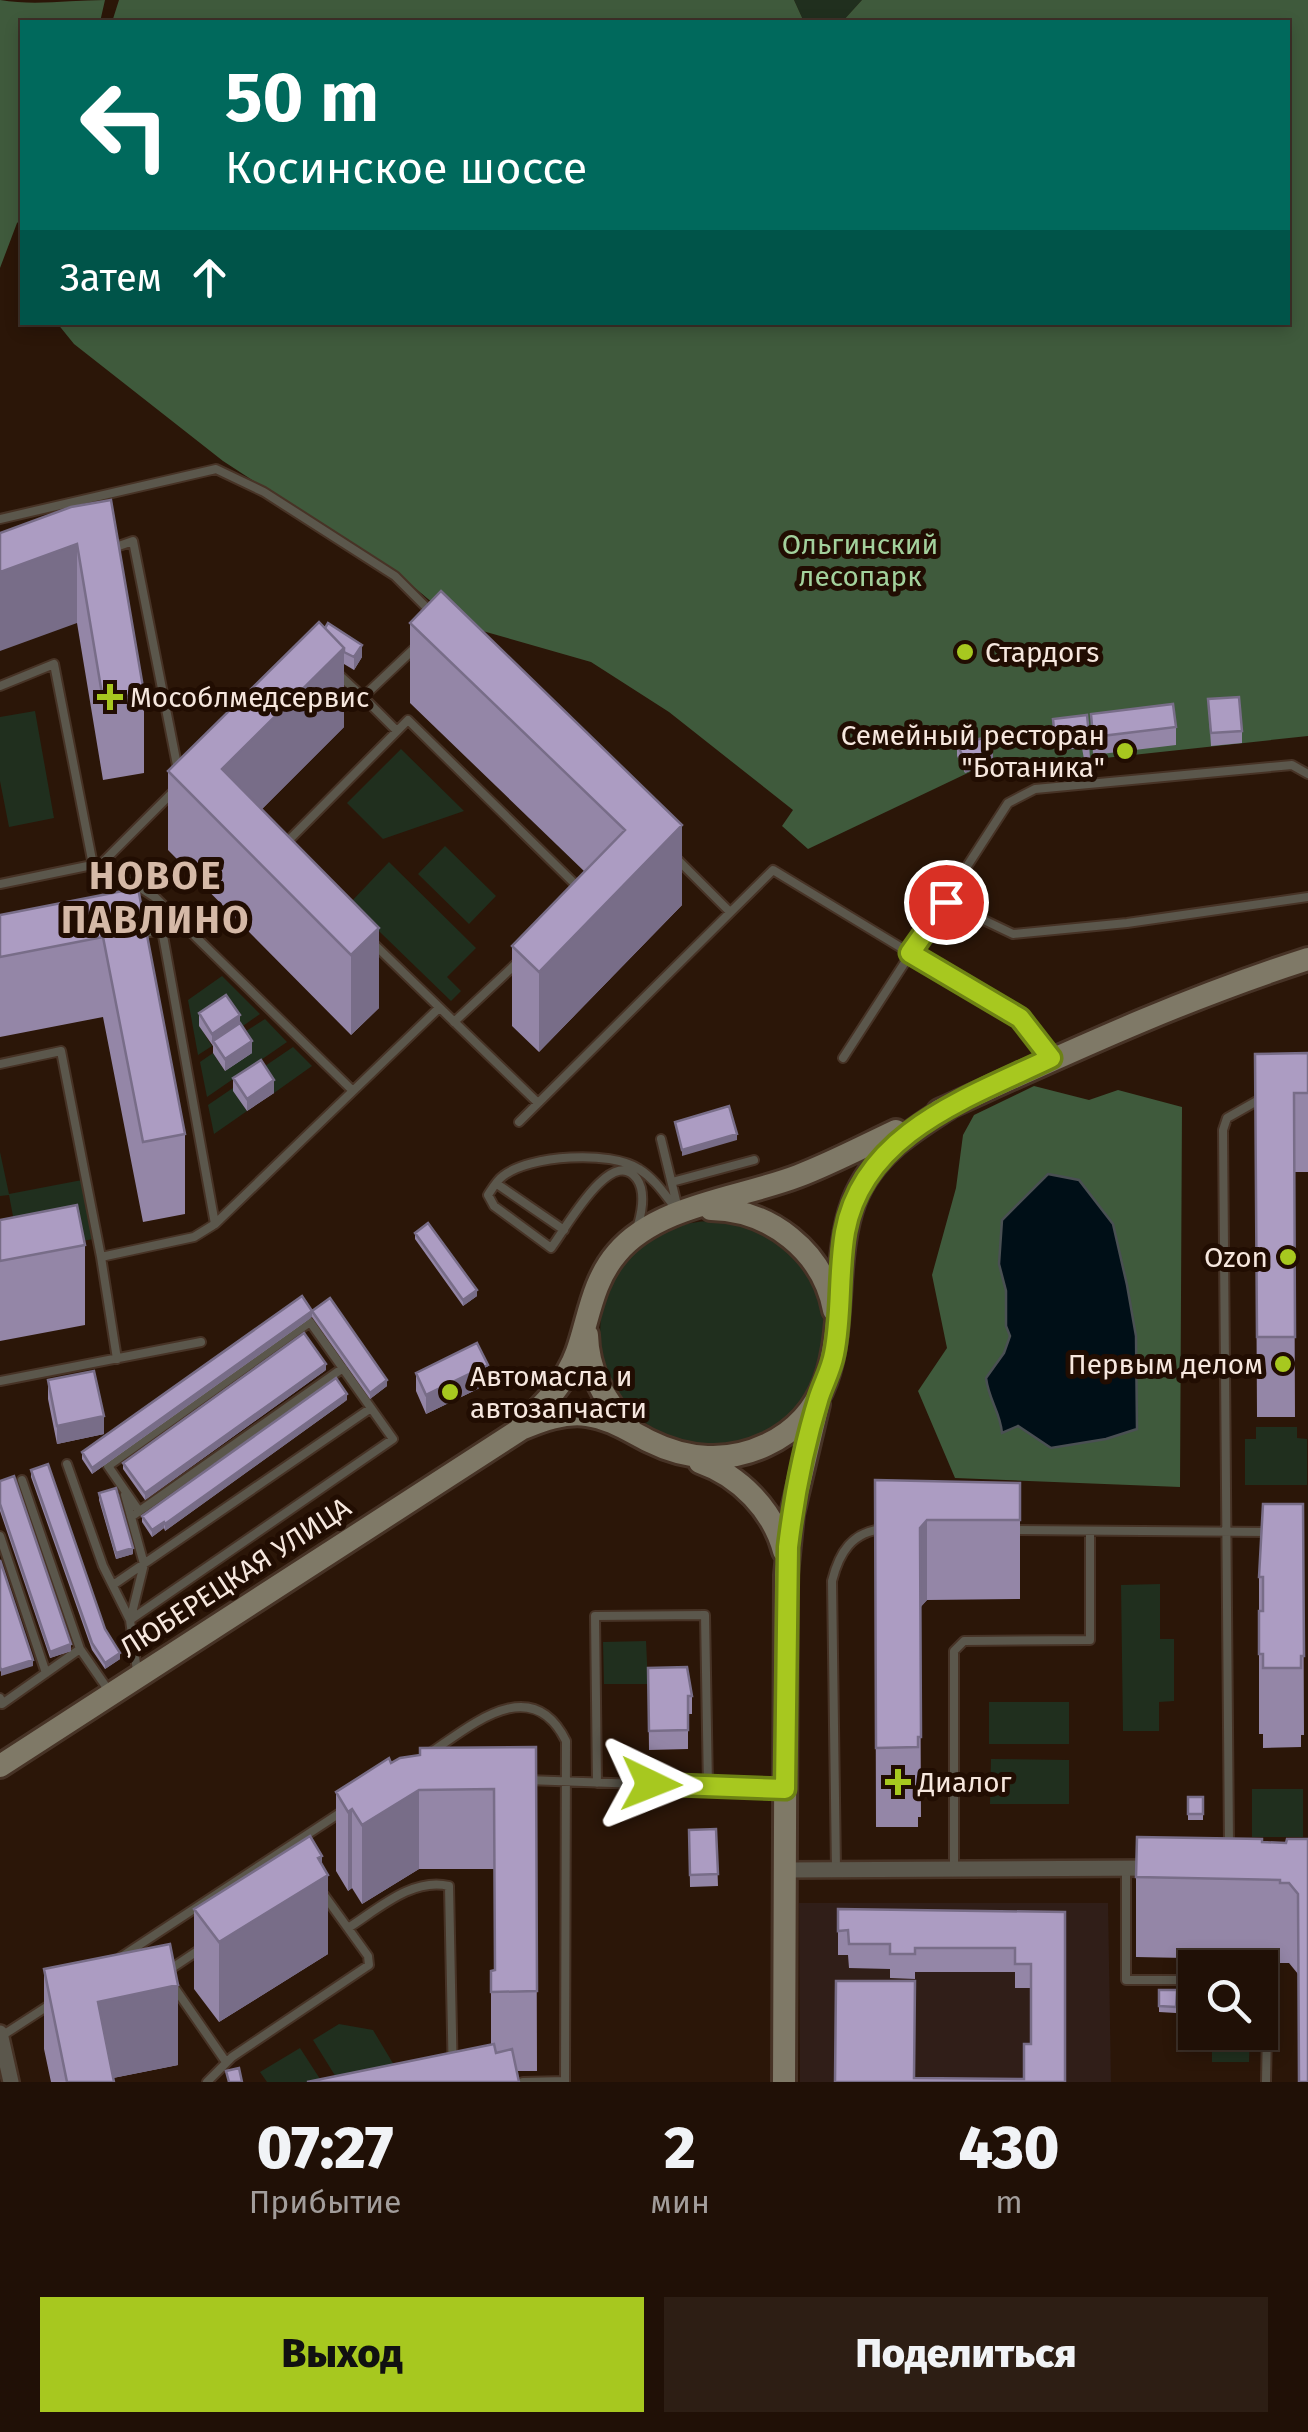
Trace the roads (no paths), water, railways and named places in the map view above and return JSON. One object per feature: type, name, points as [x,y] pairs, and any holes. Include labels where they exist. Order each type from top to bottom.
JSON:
[{"type":"main road","points":[[503,1439],[540,1409],[554,1392],[576,1356],[604,1271],[634,1236],[656,1222],[802,1174],[1161,1011],[1308,959]]},
{"type":"main road","points":[[784,2082],[786,1575],[792,1514],[820,1396],[833,1360],[845,1231],[855,1198],[885,1151],[949,1107]]},
{"type":"main road","points":[[679,1213],[726,1210],[774,1225],[810,1256],[823,1277],[836,1324]]},
{"type":"main road","points":[[588,1317],[591,1366],[600,1390],[630,1428],[650,1442]]},
{"type":"main road","points":[[673,1452],[720,1458],[768,1444],[806,1415],[820,1396]]},
{"type":"main road","points":[[503,1439],[538,1422],[574,1414],[607,1419],[729,1476],[763,1507],[780,1537],[786,1575]]},
{"type":"main road","name":"ЛЮБЕРЕЦКАЯ УЛИЦА","points":[[0,1766],[503,1439]]},
{"type":"street","points":[[785,1870],[1178,1867]]},
{"type":"street","points":[[0,2036],[10,2082]]},
{"type":"lane","points":[[0,519],[216,469],[264,492],[395,576],[441,622]]},
{"type":"lane","points":[[0,884],[98,864],[181,784],[134,540],[100,553]]},
{"type":"lane","points":[[363,697],[428,635]]},
{"type":"lane","points":[[326,663],[398,731]]},
{"type":"lane","points":[[0,686],[54,664],[98,864],[156,898],[353,1091]]},
{"type":"lane","points":[[287,860],[278,851],[408,720],[587,896]]},
{"type":"lane","points":[[843,1058],[1008,803],[1034,789],[1292,765],[1308,774]]},
{"type":"lane","points":[[662,844],[730,912]]},
{"type":"lane","points":[[519,1122],[774,870],[1020,1018],[1051,1058]]},
{"type":"lane","points":[[946,902],[1013,934],[1127,924],[1308,897]]},
{"type":"lane","points":[[156,898],[214,1224]]},
{"type":"lane","points":[[126,936],[162,930]]},
{"type":"lane","points":[[368,938],[538,1103]]},
{"type":"lane","points":[[454,1022],[532,948]]},
{"type":"lane","points":[[101,1257],[194,1237],[214,1224],[440,1008]]},
{"type":"lane","points":[[0,1064],[60,1051],[117,1359]]},
{"type":"lane","points":[[1229,1852],[1223,1130],[1232,1114],[1272,1096]]},
{"type":"lane","points":[[661,1140],[679,1213]]},
{"type":"lane","points":[[634,1236],[642,1206],[641,1185],[630,1171],[622,1169],[602,1179],[551,1248],[494,1206],[488,1195],[503,1176],[527,1166],[574,1156],[620,1159],[656,1183],[679,1213]]},
{"type":"lane","points":[[672,1182],[754,1160]]},
{"type":"lane","points":[[497,1184],[564,1230]]},
{"type":"lane","points":[[78,1246],[98,1242]]},
{"type":"lane","points":[[130,1620],[393,1439],[310,1322],[108,1466],[140,1510]]},
{"type":"lane","points":[[0,1382],[201,1342]]},
{"type":"lane","points":[[131,1517],[342,1368]]},
{"type":"lane","points":[[113,1586],[371,1408]]},
{"type":"lane","points":[[66,1464],[130,1620],[137,1677]]},
{"type":"lane","points":[[22,1480],[80,1649],[111,1694]]},
{"type":"lane","points":[[122,1486],[144,1564],[130,1620]]},
{"type":"lane","points":[[836,1870],[832,1581],[837,1559],[854,1538],[876,1528],[896,1529]]},
{"type":"lane","points":[[994,1530],[1276,1532]]},
{"type":"lane","points":[[954,1869],[954,1651],[964,1640],[1090,1640],[1090,1531]]},
{"type":"lane","points":[[0,1536],[46,1673]]},
{"type":"lane","points":[[597,1783],[595,1616],[705,1615],[708,1787]]},
{"type":"lane","points":[[0,1698],[2,1704],[80,1649]]},
{"type":"lane","points":[[423,1758],[485,1717],[512,1707],[526,1707],[550,1717],[566,1741],[566,2082],[523,2082]]},
{"type":"lane","points":[[510,1780],[785,1789]]},
{"type":"lane","points":[[113,1962],[351,1806]]},
{"type":"lane","points":[[290,1846],[300,1860]]},
{"type":"lane","points":[[1126,1868],[1126,1980],[1178,1980]]},
{"type":"lane","points":[[348,1928],[418,1885],[449,1886],[453,2082]]},
{"type":"lane","points":[[207,2082],[226,2062],[369,1965],[368,1956],[320,1890]]},
{"type":"lane","points":[[165,1972],[214,1940]]},
{"type":"lane","points":[[144,1942],[226,2062]]},
{"type":"lane","points":[[0,2036],[67,1993]]},
{"type":"lane","points":[[1266,2082],[1267,2050]]},
{"type":"place","name":"Стардогs","points":[[965,652]]},
{"type":"place","name":"Мособлмедсервис","points":[[110,697]]},
{"type":"place","name":"Семейный ресторан \"Ботаника\"","points":[[1125,751]]},
{"type":"place","name":"Ozon","points":[[1288,1257]]},
{"type":"place","name":"Первым делом","points":[[1283,1364]]},
{"type":"place","name":"Автомасла и автозапчасти","points":[[450,1392]]},
{"type":"place","name":"Диалог","points":[[898,1782]]},
{"type":"district","name":"НОВОЕ ПАВЛИНО","points":[[156,898]]},
{"type":"park label","name":"Ольгинский лесопарк","points":[[860,560]]}]
